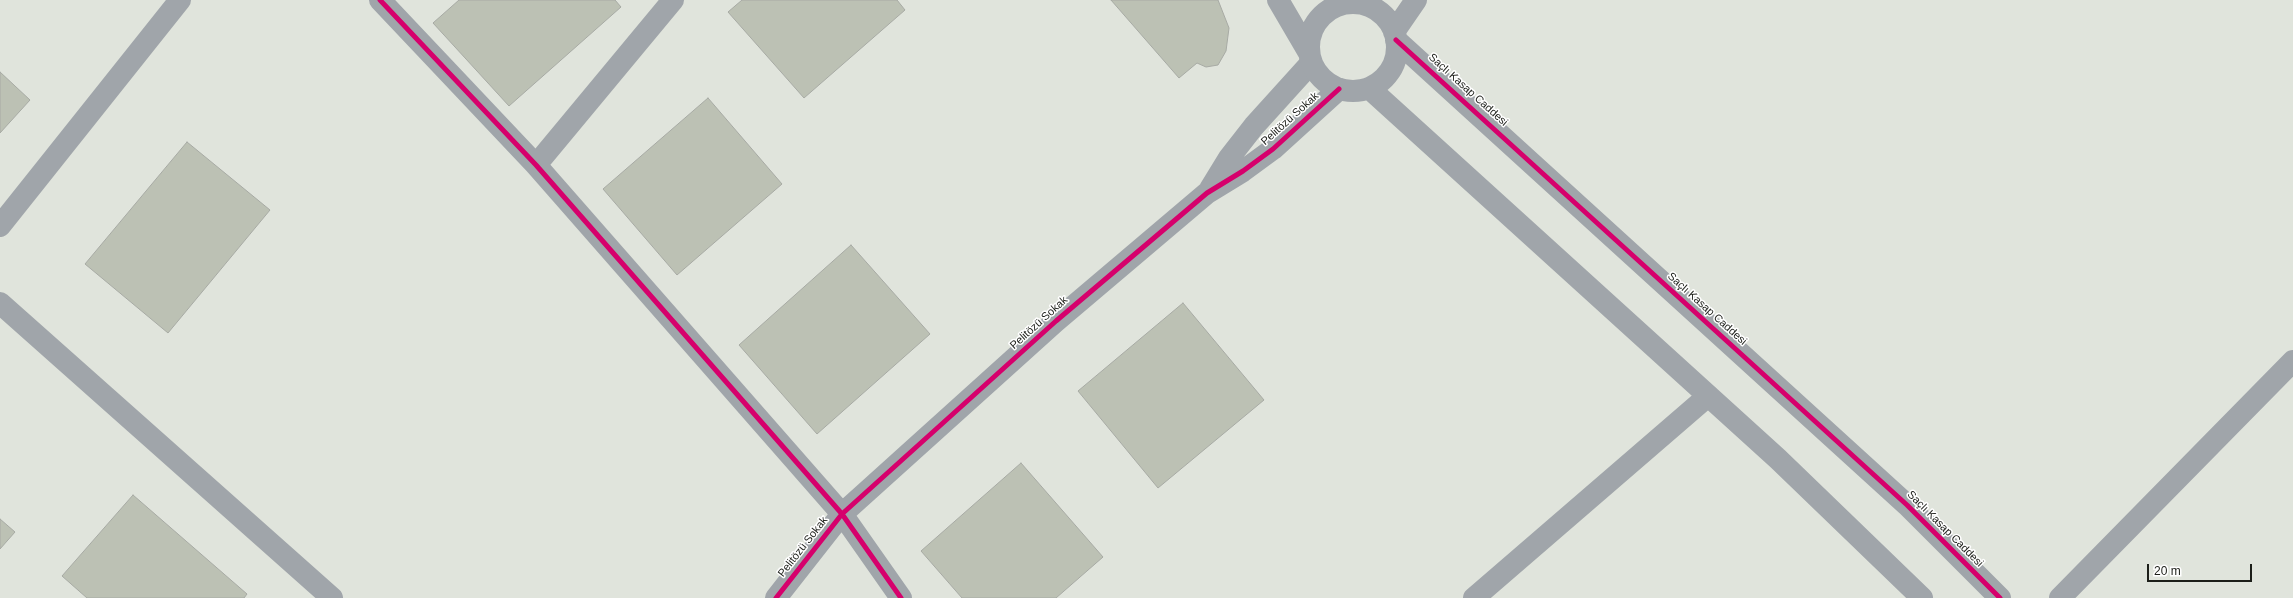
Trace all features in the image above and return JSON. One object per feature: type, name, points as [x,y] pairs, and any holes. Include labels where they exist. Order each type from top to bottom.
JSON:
[{"type":"street","points":[[0,226],[180,0]]},
{"type":"street","points":[[380,0],[536,165],[842,514],[901,598]]},
{"type":"street","points":[[536,165],[673,0]]},
{"type":"street","points":[[1278,0],[1310,58],[1322,79],[1339,89],[1359,91],[1377,84],[1391,69],[1397,50],[1395,36],[1384,15],[1376,9],[1351,1],[1329,10],[1314,24],[1308,43],[1310,58]]},
{"type":"street","points":[[1395,36],[1416,0]]},
{"type":"street","name":"Saçlı Kasap Caddesi","points":[[1395,36],[1907,505],[2000,598]]},
{"type":"street","name":"Pelitözü Sokak","points":[[1207,193],[1229,158],[1310,58]]},
{"type":"street","points":[[1369,88],[1832,509],[1922,598]]},
{"type":"street","name":"Pelitözü Sokak","points":[[776,598],[842,514],[1056,321],[1207,193],[1244,171],[1273,149],[1339,89]]},
{"type":"street","points":[[0,303],[332,598]]},
{"type":"street","points":[[2060,598],[2293,361]]},
{"type":"street","points":[[1474,598],[1708,396]]},
{"type":"building","points":[[459,0],[615,0],[621,7],[509,106],[433,23]]},
{"type":"building","points":[[742,0],[897,0],[905,10],[804,98],[728,12]]},
{"type":"building","points":[[1111,0],[1218,0],[1229,28],[1226,51],[1218,65],[1206,67],[1197,63],[1179,78]]},
{"type":"building","points":[[0,72],[30,100],[0,133]]},
{"type":"building","points":[[708,98],[782,184],[677,275],[603,189]]},
{"type":"building","points":[[187,142],[270,210],[168,333],[85,264]]},
{"type":"building","points":[[851,245],[930,334],[817,434],[739,345]]},
{"type":"building","points":[[1183,303],[1264,400],[1158,488],[1078,391]]},
{"type":"building","points":[[1021,463],[1103,557],[1056,598],[962,598],[921,551]]},
{"type":"building","points":[[133,495],[247,594],[244,598],[87,598],[62,576]]},
{"type":"building","points":[[0,519],[15,532],[0,549]]},
{"type":"cycle path","points":[[380,0],[536,165],[842,514],[901,598]]},
{"type":"cycle path","points":[[1396,40],[1907,505],[2000,598]]},
{"type":"cycle path","points":[[776,598],[842,514],[1056,321],[1207,193],[1243,171],[1273,149],[1339,89]]}]
